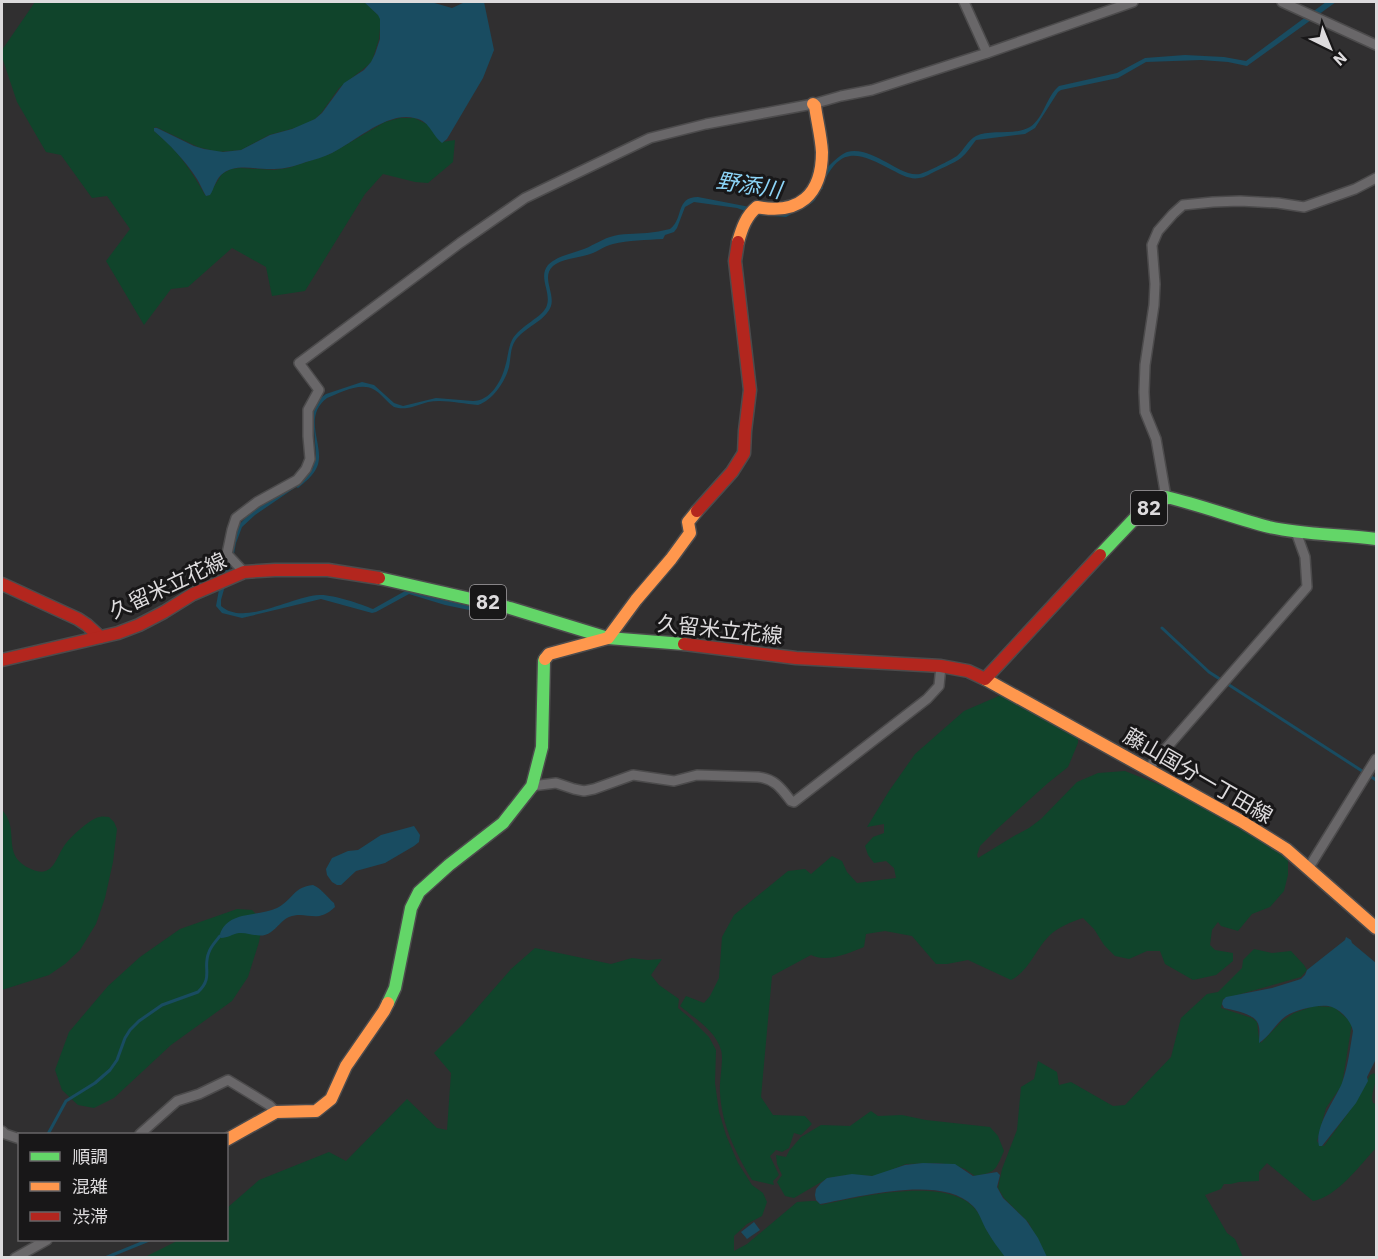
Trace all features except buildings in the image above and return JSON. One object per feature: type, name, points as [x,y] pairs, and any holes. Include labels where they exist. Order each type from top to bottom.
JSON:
[{"type":"main road","points":[[228,1139],[276,1112],[316,1111],[331,1099],[346,1066],[384,1011],[395,988],[411,908],[419,892],[503,823],[532,786],[542,747],[544,661],[549,654],[608,638],[690,533],[688,522],[732,472],[744,453],[750,390],[735,261],[738,240],[750,212],[757,207],[774,210],[789,208],[807,198],[813,189],[822,155],[813,104]]},
{"type":"main road","name":"82","points":[[986,679],[1137,516],[1166,497],[1296,532],[1377,538]]},
{"type":"main road","name":"久留米立花線","points":[[2,660],[118,633],[164,612],[193,594],[244,572],[328,570],[393,580],[510,608],[608,638],[691,645],[796,658],[941,666],[968,671],[986,679]]},
{"type":"main road","points":[[2,584],[78,619],[100,637]]},
{"type":"main road","name":"藤山国分一丁田線","points":[[986,679],[1241,820],[1286,849],[1377,928]]},
{"type":"street","points":[[964,2],[987,53]]},
{"type":"street","points":[[244,572],[227,554],[236,518],[256,502],[297,480],[306,469],[310,459],[308,410],[320,390],[299,363],[460,243],[525,198],[650,138],[872,90],[1133,2]]},
{"type":"street","points":[[1282,2],[1377,45]]},
{"type":"street","points":[[1166,497],[1156,439],[1145,412],[1144,392],[1145,365],[1154,305],[1152,246],[1158,231],[1183,205],[1240,201],[1304,207],[1355,189],[1377,178]]},
{"type":"street","points":[[1148,769],[1307,587],[1305,557],[1296,532]]},
{"type":"street","points":[[532,786],[556,783],[574,789],[594,789],[633,775],[674,781],[697,776],[758,777],[774,782],[790,801],[794,802],[927,699],[939,686],[941,666]]},
{"type":"street","points":[[1308,869],[1377,759]]},
{"type":"street","points":[[141,1133],[177,1101],[200,1094],[228,1080],[269,1105],[276,1112]]},
{"type":"street","points":[[2,1131],[18,1138]]},
{"type":"street","points":[[15,1257],[43,1241]]},
{"type":"green space","points":[[35,2],[365,2],[380,17],[379,39],[372,61],[339,88],[315,119],[302,126],[269,135],[241,150],[218,152],[198,147],[154,128],[154,131],[183,160],[205,195],[208,196],[222,174],[231,169],[288,168],[330,154],[385,122],[400,118],[414,118],[429,125],[442,142],[455,140],[453,162],[428,183],[383,174],[365,194],[305,291],[272,296],[266,267],[232,248],[188,287],[171,289],[144,325],[106,261],[130,229],[107,196],[92,198],[61,155],[46,152],[17,102],[2,57],[2,50]]},
{"type":"green space","points":[[1001,695],[1078,734],[1078,743],[1068,767],[980,846],[978,858],[1041,819],[1077,782],[1098,773],[1125,771],[1173,790],[1276,847],[1288,860],[1288,875],[1284,891],[1270,907],[1252,914],[1238,931],[1221,926],[1218,922],[1212,930],[1210,945],[1215,950],[1233,953],[1233,961],[1216,975],[1193,980],[1165,964],[1160,951],[1147,951],[1129,959],[1115,956],[1083,918],[1053,933],[1023,971],[1011,980],[968,960],[936,964],[912,936],[885,931],[866,934],[864,947],[830,958],[811,955],[772,976],[761,1097],[773,1115],[805,1116],[812,1124],[801,1135],[794,1133],[789,1148],[782,1152],[776,1150],[770,1156],[779,1175],[773,1181],[774,1185],[752,1180],[735,1149],[723,1115],[720,1087],[722,1054],[718,1043],[704,1025],[680,1006],[686,996],[704,1003],[710,996],[719,978],[722,937],[734,915],[788,871],[805,869],[811,874],[832,856],[842,861],[847,872],[857,883],[896,878],[894,868],[886,861],[874,863],[865,846],[873,837],[884,833],[884,824],[867,827],[915,754],[964,711]]},
{"type":"green space","points":[[2,809],[10,824],[12,846],[17,858],[22,864],[39,871],[50,868],[67,842],[92,820],[109,817],[117,829],[105,898],[96,924],[80,950],[49,975],[2,990]]},
{"type":"green space","points":[[237,909],[252,910],[258,916],[262,926],[248,977],[232,1001],[171,1045],[114,1098],[94,1108],[78,1105],[62,1090],[55,1070],[69,1032],[108,986],[140,957],[180,929]]},
{"type":"green space","points":[[535,948],[611,964],[632,958],[662,959],[651,975],[659,985],[679,999],[678,1008],[709,1037],[716,1050],[715,1083],[719,1112],[726,1135],[738,1163],[752,1185],[763,1193],[767,1202],[762,1216],[747,1224],[734,1236],[734,1251],[747,1244],[797,1202],[816,1201],[821,1205],[857,1197],[903,1191],[925,1191],[946,1193],[963,1199],[978,1212],[987,1231],[1006,1257],[148,1258],[147,1256],[177,1241],[228,1241],[228,1207],[259,1180],[329,1152],[346,1161],[407,1099],[437,1128],[447,1130],[451,1073],[434,1053],[511,969]]},
{"type":"green space","points":[[1254,949],[1272,953],[1291,951],[1307,970],[1301,977],[1223,999],[1221,1008],[1252,1018],[1257,1022],[1261,1043],[1282,1021],[1294,1013],[1314,1006],[1334,1007],[1352,1023],[1342,1085],[1326,1108],[1317,1141],[1324,1146],[1356,1102],[1370,1075],[1374,1073],[1376,1076],[1372,1100],[1376,1104],[1376,1148],[1339,1187],[1313,1201],[1267,1163],[1259,1172],[1259,1181],[1224,1184],[1221,1189],[1205,1195],[1227,1233],[1235,1239],[1243,1257],[1046,1257],[1029,1223],[1004,1198],[998,1188],[1002,1169],[1017,1130],[1021,1087],[1034,1079],[1038,1061],[1057,1072],[1059,1085],[1071,1082],[1113,1106],[1125,1105],[1171,1057],[1181,1018],[1207,994],[1218,992],[1242,968],[1243,960]]},
{"type":"green space","points":[[871,1111],[878,1116],[902,1115],[990,1127],[998,1136],[1004,1151],[994,1170],[982,1175],[975,1176],[954,1165],[906,1164],[876,1176],[847,1175],[828,1178],[794,1198],[785,1196],[777,1182],[782,1175],[776,1155],[786,1157],[801,1137],[821,1125],[850,1126]]},
{"type":"water","points":[[364,2],[431,2],[452,8],[465,2],[484,2],[494,50],[483,78],[447,139],[442,143],[420,120],[397,118],[377,125],[332,153],[294,166],[267,169],[239,168],[227,171],[219,177],[210,195],[206,196],[187,165],[154,131],[154,128],[194,146],[223,152],[241,150],[270,135],[315,119],[344,83],[364,70],[375,54],[380,39],[380,19]]},
{"type":"water","points":[[1326,2],[1336,2],[1247,66],[1201,60],[1146,62],[1118,78],[1061,90],[1035,128],[1025,134],[976,140],[961,158],[924,177],[902,175],[869,159],[851,156],[843,158],[836,164],[822,186],[823,189],[812,203],[786,217],[757,215],[737,208],[694,202],[685,207],[674,232],[665,235],[663,239],[613,244],[590,254],[556,264],[548,275],[552,301],[548,312],[515,341],[505,379],[498,390],[483,403],[478,405],[434,401],[398,408],[373,389],[362,387],[327,398],[319,406],[315,423],[319,451],[317,467],[309,479],[298,488],[296,487],[255,515],[242,527],[221,600],[221,606],[231,612],[242,613],[269,609],[319,595],[339,598],[373,609],[405,591],[498,613],[498,616],[445,605],[409,594],[372,613],[321,599],[242,618],[222,613],[216,606],[222,573],[236,528],[252,511],[295,484],[313,468],[316,455],[313,416],[315,407],[321,398],[326,394],[362,382],[374,385],[394,403],[403,406],[436,398],[473,401],[485,398],[501,379],[512,340],[520,330],[545,309],[548,300],[544,274],[548,265],[555,259],[615,236],[670,229],[677,220],[683,204],[691,198],[698,197],[786,214],[825,170],[847,152],[867,153],[898,169],[920,174],[957,156],[976,136],[1024,130],[1030,127],[1039,118],[1059,86],[1117,73],[1145,58],[1185,55],[1224,57],[1246,61]]},
{"type":"water","points":[[414,826],[420,835],[419,842],[385,863],[356,871],[341,885],[332,882],[327,875],[326,869],[332,858],[348,851],[358,850],[381,835]]},
{"type":"water","points":[[313,885],[334,903],[335,907],[322,915],[289,917],[267,934],[259,936],[239,933],[221,938],[220,934],[224,926],[230,921],[277,908],[301,888]]},
{"type":"water","points":[[1346,937],[1376,963],[1376,1059],[1367,1077],[1368,1081],[1356,1103],[1322,1146],[1319,1146],[1318,1139],[1322,1122],[1346,1071],[1353,1031],[1346,1017],[1327,1006],[1296,1011],[1279,1022],[1259,1043],[1257,1022],[1245,1013],[1224,1008],[1222,1004],[1226,997],[1272,988],[1301,979],[1307,970]]},
{"type":"water","points":[[955,1164],[973,1176],[997,1172],[1000,1175],[997,1187],[1003,1198],[1026,1220],[1047,1257],[1005,1257],[973,1206],[959,1196],[942,1191],[900,1190],[820,1204],[816,1200],[816,1189],[827,1178],[852,1174],[872,1176],[905,1165]]},
{"type":"water","points":[[754,1222],[760,1230],[747,1239],[741,1232]]},
{"type":"waterway","points":[[1162,628],[1209,672],[1376,780]]},
{"type":"waterway","points":[[49,1133],[66,1101],[95,1083],[110,1070],[117,1060],[125,1038],[139,1021],[162,1005],[198,992],[203,987],[207,977],[207,958],[212,946],[220,936]]},
{"type":"waterway","points":[[105,1258],[147,1241]]},
{"type":"traffic: fast","points":[[1100,555],[1137,516],[1166,497],[1269,527],[1296,532],[1376,539]]},
{"type":"traffic: fast","points":[[379,578],[510,608],[608,638],[684,644]]},
{"type":"traffic: fast","points":[[388,1003],[395,988],[411,908],[419,892],[449,865],[503,823],[532,786],[542,747],[545,659]]},
{"type":"traffic: slow","points":[[738,242],[745,223],[757,207],[785,208],[805,199],[813,190],[818,180],[822,152],[813,104]]},
{"type":"traffic: slow","points":[[545,659],[549,654],[608,638],[690,533],[688,522],[697,511]]},
{"type":"traffic: slow","points":[[985,679],[1241,821],[1286,849],[1376,928]]},
{"type":"traffic: slow","points":[[228,1139],[276,1112],[316,1111],[331,1099],[346,1066],[388,1003]]},
{"type":"traffic: jam","points":[[697,511],[732,472],[744,453],[750,390],[735,261],[738,242]]},
{"type":"traffic: jam","points":[[684,644],[796,658],[941,666],[968,671],[985,679],[1100,555]]},
{"type":"traffic: jam","points":[[2,660],[118,633],[139,625],[193,594],[244,572],[328,570],[379,578]]},
{"type":"traffic: jam","points":[[2,584],[78,619],[100,637]]},
{"type":"water label","name":"野添川","points":[[749,185]]}]
